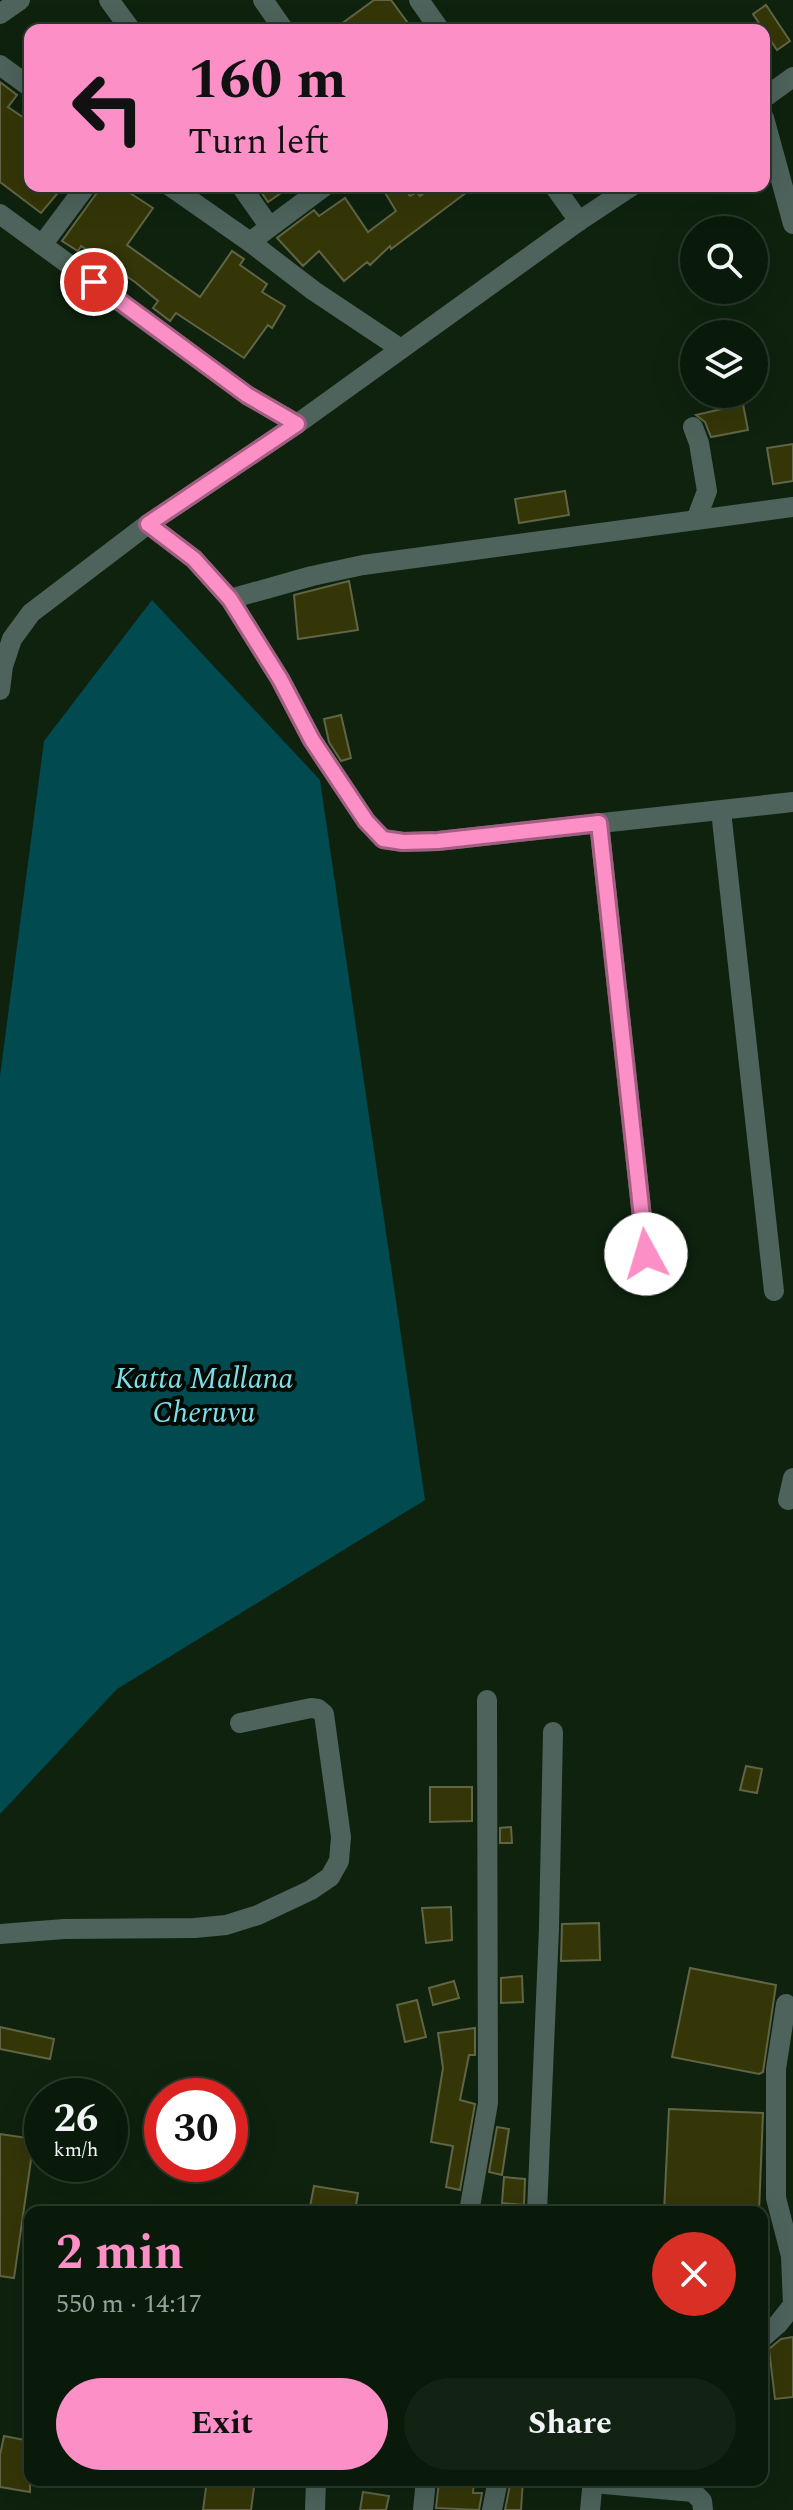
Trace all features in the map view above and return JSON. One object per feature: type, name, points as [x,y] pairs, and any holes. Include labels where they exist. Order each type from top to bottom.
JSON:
[{"type":"street","points":[[0,14],[20,0]]},
{"type":"street","points":[[109,0],[127,24]]},
{"type":"street","points":[[263,0],[280,24]]},
{"type":"street","points":[[419,0],[436,24]]},
{"type":"street","points":[[0,65],[24,83]]},
{"type":"street","points":[[770,94],[793,77]]},
{"type":"street","points":[[770,140],[793,224]]},
{"type":"street","points":[[42,245],[82,192]]},
{"type":"street","points":[[179,192],[314,291],[401,349]]},
{"type":"street","points":[[245,192],[269,226]]},
{"type":"street","points":[[250,242],[317,192]]},
{"type":"street","points":[[558,192],[579,221]]},
{"type":"street","points":[[0,690],[3,666],[12,639],[31,613],[148,524],[297,424],[623,192]]},
{"type":"street","points":[[0,214],[247,395],[297,424]]},
{"type":"street","points":[[693,427],[699,443],[707,491],[696,520]]},
{"type":"street","points":[[230,599],[363,565],[793,507]]},
{"type":"street","points":[[148,524],[194,559],[230,599],[280,679],[312,740],[366,821],[383,839],[438,841],[793,802]]},
{"type":"street","points":[[721,811],[774,1291]]},
{"type":"street","points":[[599,823],[646,1254]]},
{"type":"street","points":[[788,1500],[793,1478]]},
{"type":"street","points":[[470,2206],[488,2103],[487,1700]]},
{"type":"street","points":[[0,1934],[64,1929],[226,1925],[258,1915],[311,1890],[330,1877],[339,1861],[341,1837],[324,1714],[311,1708],[240,1723]]},
{"type":"street","points":[[537,2206],[549,1928],[553,1732]]},
{"type":"street","points":[[768,2333],[793,2305],[791,2256],[776,2198],[776,2069],[786,2004]]},
{"type":"street","points":[[315,2510],[316,2486]]},
{"type":"street","points":[[423,2510],[425,2486]]},
{"type":"street","points":[[492,2510],[497,2486]]},
{"type":"street","points":[[590,2510],[593,2486]]},
{"type":"street","points":[[633,2486],[693,2492],[702,2501],[703,2510]]},
{"type":"water","name":"Katta Mallana Cheruvu","points":[[152,600],[320,780],[425,1500],[117,1689],[0,1814],[0,1076],[44,741]]},
{"type":"building","points":[[374,0],[391,0],[409,24],[341,24]]},
{"type":"building","points":[[766,5],[790,41],[777,50],[770,40],[770,24],[760,24],[753,14]]},
{"type":"building","points":[[0,82],[17,95],[8,107],[24,118],[24,192],[59,192],[41,213],[0,182]]},
{"type":"building","points":[[128,192],[153,208],[127,245],[200,297],[232,251],[244,259],[240,265],[267,284],[262,292],[285,306],[272,328],[268,325],[244,358],[176,313],[170,321],[153,308],[158,301],[135,282],[81,246],[78,251],[62,241],[96,194]]},
{"type":"building","points":[[261,192],[282,192],[268,202]]},
{"type":"building","points":[[385,192],[407,192],[410,196],[417,192],[420,196],[425,192],[467,192],[344,281],[319,251],[303,266],[277,238],[314,210],[319,216],[345,198],[368,232],[396,211]]},
{"type":"building","points":[[726,408],[744,408],[748,430],[711,437],[705,422],[696,415]]},
{"type":"building","points":[[793,444],[793,481],[773,484],[767,448]]},
{"type":"building","points":[[565,491],[569,515],[519,523],[515,499]]},
{"type":"building","points":[[349,581],[358,630],[298,639],[294,595]]},
{"type":"building","points":[[341,715],[351,758],[341,761],[329,742],[324,719]]},
{"type":"building","points":[[746,1766],[762,1769],[757,1793],[740,1790]]},
{"type":"building","points":[[430,1787],[472,1787],[472,1821],[430,1822]]},
{"type":"building","points":[[511,1827],[512,1843],[500,1843],[500,1828]]},
{"type":"building","points":[[451,1907],[452,1940],[426,1943],[422,1908]]},
{"type":"building","points":[[599,1923],[600,1960],[561,1961],[562,1924]]},
{"type":"building","points":[[690,1968],[776,1985],[763,2072],[759,2074],[672,2057]]},
{"type":"building","points":[[522,1976],[523,2002],[501,2003],[501,1978]]},
{"type":"building","points":[[454,1981],[459,1998],[433,2005],[429,1988]]},
{"type":"building","points":[[417,2000],[426,2037],[405,2042],[397,2005]]},
{"type":"building","points":[[0,2027],[54,2039],[50,2059],[0,2049]]},
{"type":"building","points":[[475,2028],[475,2055],[469,2055],[460,2100],[475,2104],[460,2190],[446,2187],[453,2146],[431,2142],[443,2068],[438,2033]]},
{"type":"building","points":[[669,2109],[763,2113],[759,2206],[664,2206]]},
{"type":"building","points":[[497,2127],[509,2129],[502,2175],[489,2172]]},
{"type":"building","points":[[0,2134],[24,2138],[24,2182],[28,2182],[14,2278],[0,2276]]},
{"type":"building","points":[[504,2177],[525,2179],[524,2205],[502,2203]]},
{"type":"building","points":[[314,2186],[358,2193],[356,2206],[310,2206]]},
{"type":"building","points":[[793,2337],[793,2397],[775,2399],[769,2349],[781,2339]]},
{"type":"building","points":[[4,2436],[24,2440],[24,2486],[30,2486],[30,2492],[0,2487],[0,2455]]},
{"type":"building","points":[[206,2486],[254,2486],[251,2510],[203,2510]]},
{"type":"building","points":[[439,2486],[474,2486],[473,2493],[482,2493],[479,2510],[436,2508]]},
{"type":"building","points":[[510,2486],[523,2486],[521,2510],[505,2510]]},
{"type":"building","points":[[363,2492],[389,2496],[386,2510],[360,2510]]},
{"type":"route","points":[[94,282],[247,395],[297,424],[148,524],[194,559],[230,599],[280,679],[312,740],[366,821],[383,839],[403,842],[599,823],[646,1254]]}]
